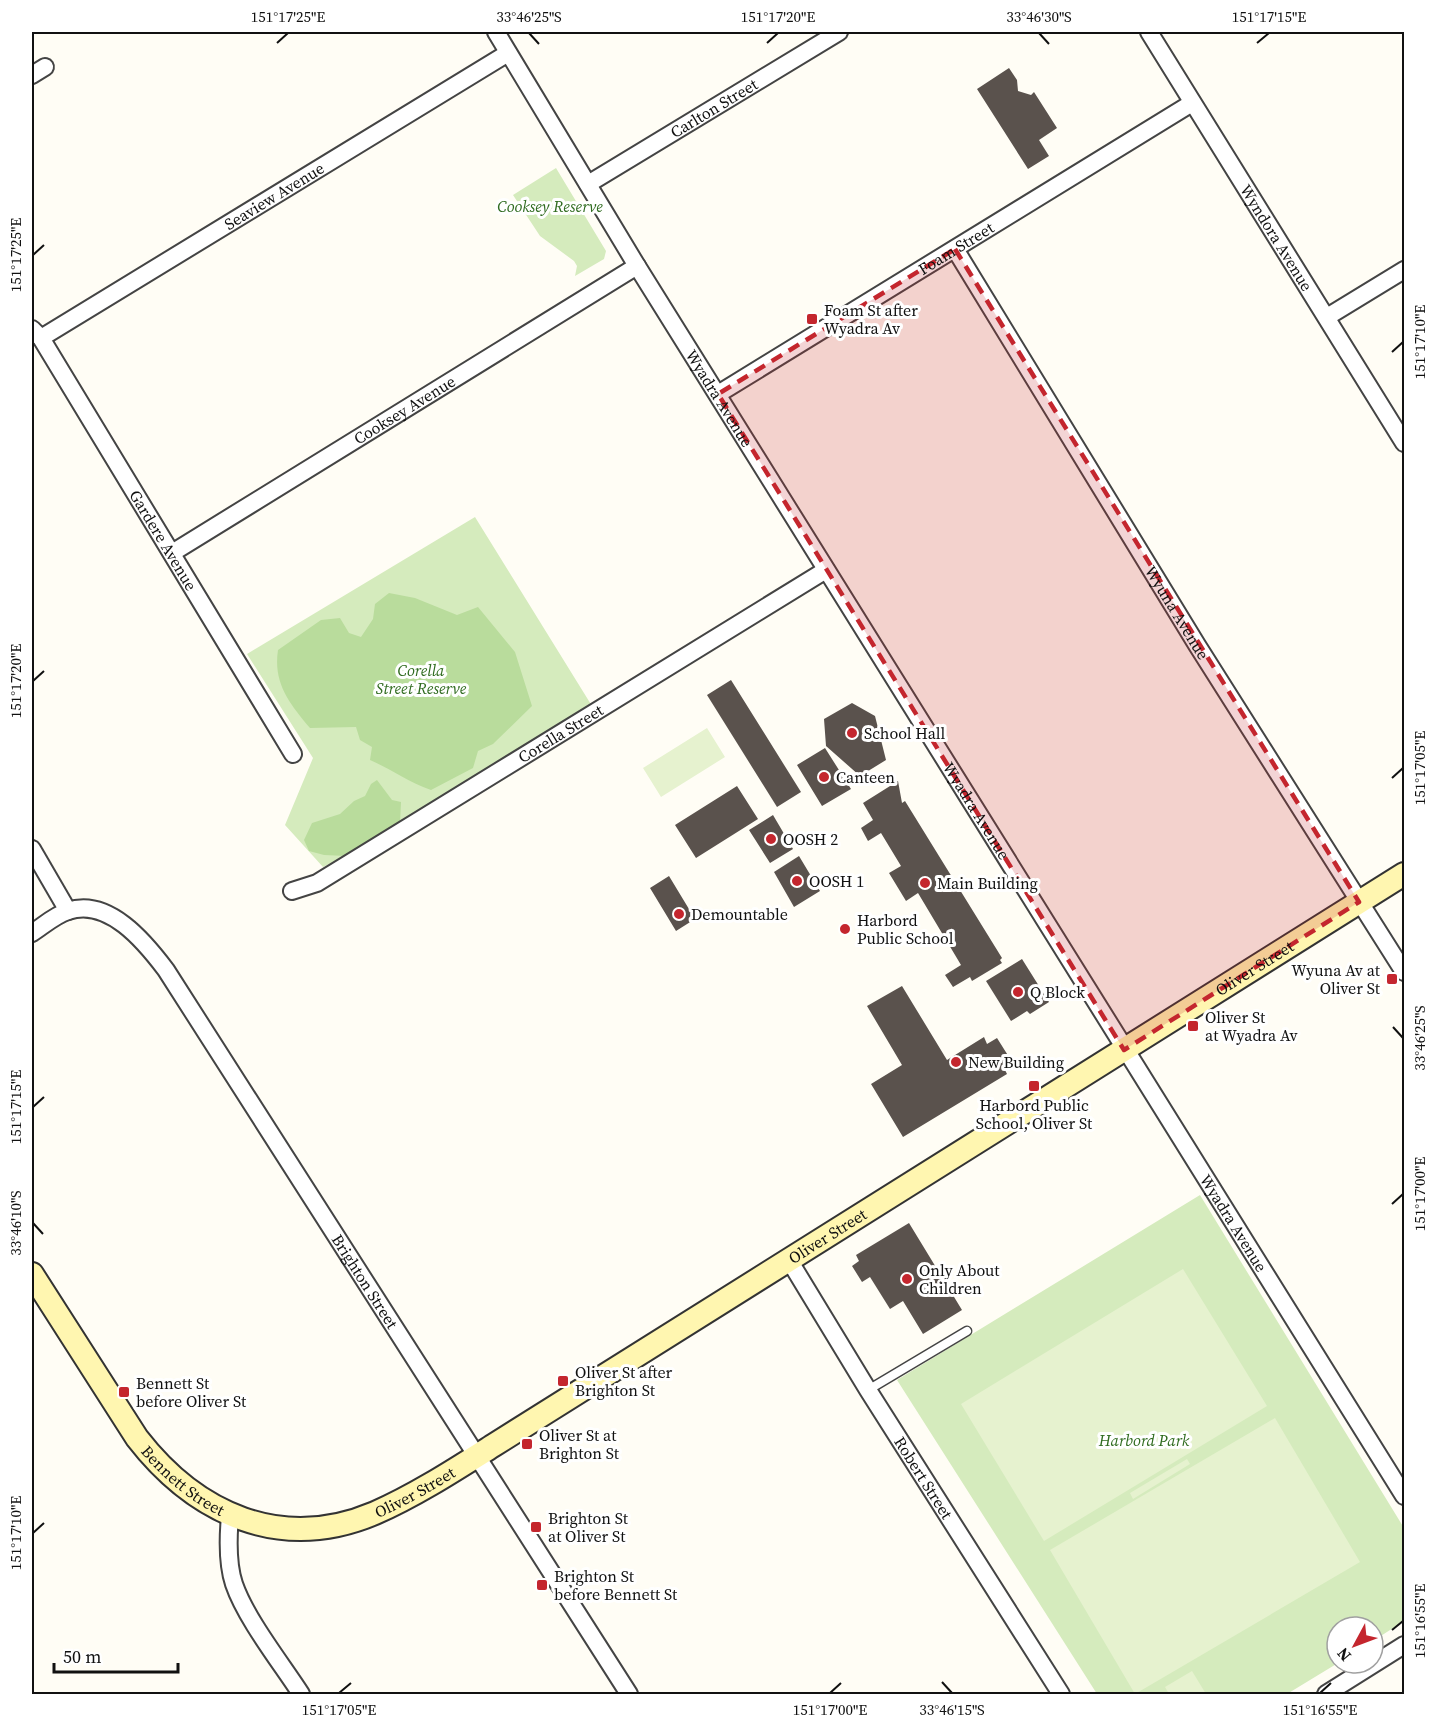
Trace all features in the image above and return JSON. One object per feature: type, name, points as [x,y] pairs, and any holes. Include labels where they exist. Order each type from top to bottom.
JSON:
[{"type":"main road","name":"Oliver Street","points":[[230,1516],[286,1528],[332,1526],[375,1512],[477,1455],[1404,874]]},
{"type":"main road","name":"Bennett Street","points":[[32,1274],[107,1394],[155,1462],[197,1498],[230,1516]]},
{"type":"street","name":"Wyadra Avenue","points":[[496,32],[637,266],[1404,1497]]},
{"type":"street","name":"Carlton Street","points":[[588,184],[839,32]]},
{"type":"street","name":"Wyndora Avenue","points":[[1149,32],[1404,442]]},
{"type":"street","name":"Seaview Avenue","points":[[36,333],[508,53]]},
{"type":"street","name":"Foam Street","points":[[718,394],[1192,103]]},
{"type":"street","name":"Wyuna Avenue","points":[[955,249],[1197,645],[1404,972]]},
{"type":"street","name":"Cooksey Avenue","points":[[172,553],[637,266]]},
{"type":"street","points":[[1327,317],[1404,270]]},
{"type":"street","name":"Gardere Avenue","points":[[36,333],[293,754]]},
{"type":"street","name":"Corella Street","points":[[292,891],[317,883],[826,570]]},
{"type":"street","points":[[32,849],[68,911],[32,933]]},
{"type":"street","name":"Brighton Street","points":[[68,911],[91,909],[104,913],[141,937],[166,970],[629,1695]]},
{"type":"street","name":"Robert Street","points":[[789,1260],[868,1390],[1061,1695]]},
{"type":"street","name":"Bennett Street","points":[[230,1516],[228,1543],[233,1583],[242,1602],[302,1695]]},
{"type":"street","points":[[1326,1695],[1404,1645]]},
{"type":"lane","points":[[868,1390],[967,1331]]},
{"type":"highlighted area","points":[[955,249],[1359,902],[1124,1050],[718,394]]},
{"type":"green space","name":"Cooksey Reserve","points":[[556,168],[606,251],[604,259],[575,276],[577,266],[574,261],[540,236],[513,195]]},
{"type":"green space","name":"Corella Street Reserve","points":[[475,517],[592,706],[346,856],[323,867],[285,825],[313,758],[247,654]]},
{"type":"green space","points":[[389,593],[415,598],[457,615],[478,607],[515,652],[532,706],[493,744],[478,751],[473,768],[431,790],[370,760],[372,747],[360,740],[356,727],[310,728],[289,701],[280,683],[278,650],[321,620],[340,618],[349,633],[361,637],[373,619],[375,604]]},
{"type":"green space","points":[[707,728],[725,757],[661,797],[643,768]]},
{"type":"green space","points":[[377,780],[392,800],[401,802],[400,823],[346,856],[324,855],[309,851],[304,840],[312,823],[340,814],[354,801],[365,796],[371,784]]},
{"type":"green space","name":"Harbord Park","points":[[1200,1195],[1404,1528],[1404,1621],[1385,1633],[1385,1615],[1325,1615],[1325,1671],[1287,1694],[1097,1694],[897,1380]]},
{"type":"green space","points":[[1183,1269],[1267,1406],[1044,1541],[961,1404]]},
{"type":"green space","points":[[1275,1418],[1360,1562],[1135,1694],[1050,1550]]},
{"type":"green space","points":[[1187,1459],[1190,1464],[1133,1499],[1130,1493]]},
{"type":"green space","points":[[1192,1671],[1206,1694],[1169,1694],[1165,1687]]},
{"type":"building","points":[[1009,68],[1017,80],[1018,91],[1031,95],[1034,92],[1057,128],[1039,140],[1049,156],[1028,169],[977,89]]},
{"type":"building","points":[[731,680],[801,792],[777,807],[707,695]]},
{"type":"building","name":"School Hall","points":[[852,703],[875,716],[886,760],[860,776],[826,746],[824,719]]},
{"type":"building","name":"Canteen","points":[[825,748],[851,789],[822,806],[797,765]]},
{"type":"building","name":"Main Building","points":[[898,781],[902,803],[905,801],[1002,958],[1000,960],[1002,963],[972,981],[970,977],[953,987],[945,975],[961,965],[918,893],[906,901],[889,873],[901,866],[881,833],[868,841],[861,828],[873,820],[863,803]]},
{"type":"building","points":[[737,786],[758,819],[696,858],[675,825]]},
{"type":"building","name":"OOSH 2","points":[[773,815],[793,849],[770,863],[749,830]]},
{"type":"building","name":"OOSH 1","points":[[799,856],[820,891],[794,907],[774,872]]},
{"type":"building","points":[[669,876],[695,919],[676,931],[650,888]]},
{"type":"building","name":"Q Block","points":[[1022,959],[1049,1002],[1030,1014],[1027,1011],[1011,1021],[986,981]]},
{"type":"building","name":"New Building","points":[[902,986],[947,1060],[984,1037],[987,1044],[997,1038],[1014,1065],[1005,1070],[1007,1074],[903,1137],[871,1084],[902,1065],[867,1006]]},
{"type":"building","name":"Only About Children","points":[[909,1223],[962,1310],[923,1334],[903,1301],[890,1309],[870,1277],[862,1282],[852,1266],[859,1261],[856,1255]]},
{"type":"place","name":"Foam St after Wyadra Av","points":[[812,319]]},
{"type":"place","name":"School Hall","points":[[852,733]]},
{"type":"place","name":"Canteen","points":[[824,777]]},
{"type":"place","name":"OOSH 2","points":[[771,839]]},
{"type":"place","name":"OOSH 1","points":[[797,881]]},
{"type":"place","name":"Main Building","points":[[925,883]]},
{"type":"place","name":"Demountable","points":[[679,914]]},
{"type":"place","name":"Harbord Public School","points":[[845,929]]},
{"type":"place","name":"Wyuna Av at Oliver St","points":[[1392,979]]},
{"type":"place","name":"Q Block","points":[[1018,992]]},
{"type":"place","name":"Oliver St at Wyadra Av","points":[[1193,1026]]},
{"type":"place","name":"New Building","points":[[956,1062]]},
{"type":"place","name":"Harbord Public School, Oliver St","points":[[1034,1086]]},
{"type":"place","name":"Only About Children","points":[[907,1279]]},
{"type":"place","name":"Oliver St after Brighton St","points":[[563,1381]]},
{"type":"place","name":"Bennett St before Oliver St","points":[[124,1392]]},
{"type":"place","name":"Oliver St at Brighton St","points":[[527,1444]]},
{"type":"place","name":"Brighton St at Oliver St","points":[[536,1527]]},
{"type":"place","name":"Brighton St before Bennett St","points":[[542,1585]]}]
